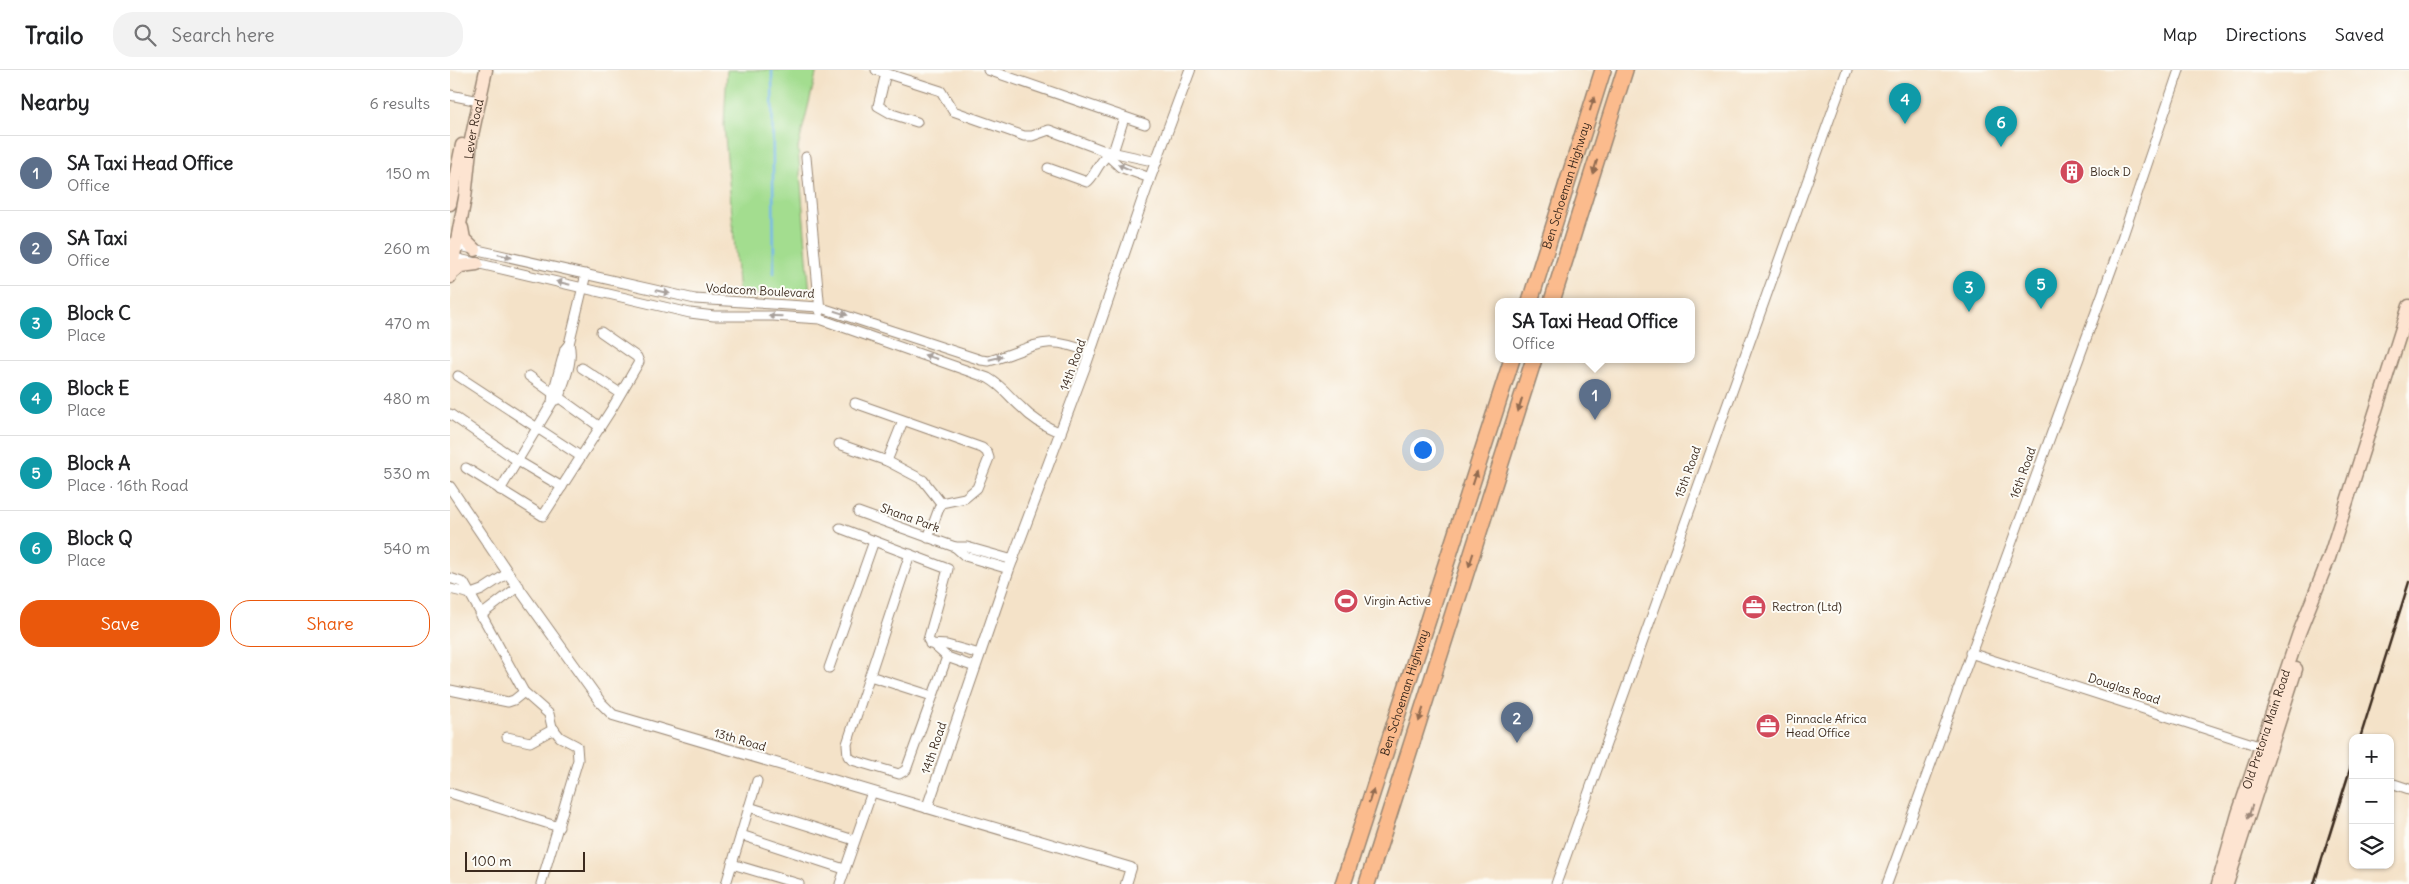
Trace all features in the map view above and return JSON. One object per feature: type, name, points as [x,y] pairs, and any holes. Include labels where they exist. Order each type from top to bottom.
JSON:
[{"type":"highway","name":"Ben Schoeman Highway","points":[[1531,298],[1603,70]]},
{"type":"highway","name":"Ben Schoeman Highway","points":[[1553,298],[1625,70]]},
{"type":"highway","name":"Ben Schoeman Highway","points":[[1343,884],[1511,363]]},
{"type":"highway","name":"Ben Schoeman Highway","points":[[1367,884],[1533,363]]},
{"type":"highway","points":[[1334,884],[1342,865],[1356,842]]},
{"type":"main road","name":"Lever Road","points":[[450,276],[453,251],[461,220],[477,100],[484,70]]},
{"type":"main road","name":"Lever Road","points":[[450,204],[468,118],[477,100]]},
{"type":"main road","points":[[461,220],[464,238],[475,250]]},
{"type":"main road","points":[[450,276],[461,266],[477,264]]},
{"type":"main road","name":"Old Pretoria Main Road","points":[[2228,884],[2299,633],[2323,575],[2409,306]]},
{"type":"main road","name":"Old Pretoria Main Road","points":[[2218,884],[2266,748]]},
{"type":"street","points":[[876,70],[941,92],[953,111],[1024,136],[1049,130],[1107,153],[1157,162]]},
{"type":"street","points":[[988,70],[1145,124]]},
{"type":"street","name":"14th Road","points":[[927,808],[1011,564],[1091,352],[1150,178],[1190,70]]},
{"type":"street","name":"15th Road","points":[[1556,884],[1847,70]]},
{"type":"street","name":"16th Road","points":[[1887,884],[2113,265],[2179,70]]},
{"type":"street","points":[[886,74],[878,106],[892,114],[917,122]]},
{"type":"street","points":[[450,95],[477,100]]},
{"type":"street","points":[[1048,168],[1088,182],[1097,165],[1107,153],[1124,118]]},
{"type":"street","points":[[1107,153],[1120,167],[1150,178]]},
{"type":"street","points":[[806,157],[820,319]]},
{"type":"street","name":"Vodacom Boulevard","points":[[453,251],[475,250],[706,300],[785,303],[820,307],[981,360],[989,361],[1046,342],[1067,343],[1091,352]]},
{"type":"street","name":"Vodacom Boulevard","points":[[453,251],[477,264],[690,313],[714,316],[773,316],[820,319],[988,378],[1002,386],[1020,406],[1040,423],[1061,433]]},
{"type":"street","points":[[500,490],[555,398],[565,349],[569,344],[586,274]]},
{"type":"street","points":[[466,468],[542,516],[600,427],[639,360],[601,332]]},
{"type":"street","points":[[582,368],[620,393]]},
{"type":"street","points":[[458,376],[537,430],[580,456]]},
{"type":"street","points":[[529,376],[555,398],[600,427]]},
{"type":"street","points":[[856,403],[982,448],[988,454],[989,458],[976,488],[964,498],[941,503]]},
{"type":"street","points":[[450,414],[518,461],[562,487]]},
{"type":"street","points":[[887,461],[904,421]]},
{"type":"street","points":[[839,444],[887,461],[923,480],[941,503]]},
{"type":"street","name":"13th Road","points":[[450,487],[508,574],[519,586],[602,704],[613,715],[1131,868],[1126,884]]},
{"type":"street","points":[[928,538],[941,503]]},
{"type":"street","name":"Shana Park","points":[[858,512],[928,538],[955,547],[966,547],[1011,564]]},
{"type":"street","points":[[840,528],[948,569],[928,637],[930,644],[947,658],[975,667]]},
{"type":"street","points":[[830,668],[874,541]]},
{"type":"street","points":[[910,554],[847,744],[848,756],[852,760],[899,774],[906,770],[947,658]]},
{"type":"street","points":[[450,589],[471,594],[482,590],[508,574]]},
{"type":"street","points":[[450,578],[462,581],[471,594],[480,616],[524,692],[549,714],[554,729],[561,739],[575,744],[579,752],[542,884]]},
{"type":"street","points":[[480,616],[519,586]]},
{"type":"street","points":[[930,644],[947,645],[980,654]]},
{"type":"street","name":"Douglas Road","points":[[1970,653],[2266,748]]},
{"type":"street","points":[[870,676],[932,696]]},
{"type":"street","points":[[450,690],[508,702],[524,692]]},
{"type":"street","points":[[507,737],[530,742],[554,729]]},
{"type":"street","points":[[726,884],[757,781]]},
{"type":"street","points":[[2394,784],[2409,789]]},
{"type":"street","points":[[840,884],[872,792]]},
{"type":"street","points":[[450,793],[559,827]]},
{"type":"street","points":[[749,807],[854,840]]},
{"type":"street","points":[[741,835],[844,869]]},
{"type":"street","points":[[732,864],[799,884]]},
{"type":"green space","points":[[727,70],[817,70],[798,148],[810,295],[739,294],[724,125]]},
{"type":"waterway","points":[[772,70],[774,273]]},
{"type":"railway","points":[[2361,734],[2409,582]]},
{"type":"railway","points":[[2314,884],[2349,773]]},
{"type":"place","name":"Block E","points":[[1905,124]]},
{"type":"place","name":"Block Q","points":[[2001,147]]},
{"type":"place","name":"Block D","points":[[2072,172]]},
{"type":"place","name":"Block A","points":[[2041,309]]},
{"type":"place","name":"Block C","points":[[1969,312]]},
{"type":"place","name":"SA Taxi Head Office","points":[[1595,420]]},
{"type":"place","name":"Virgin Active","points":[[1346,601]]},
{"type":"place","name":"Rectron (Ltd)","points":[[1754,607]]},
{"type":"place","name":"Pinnacle Africa Head Office","points":[[1768,726]]},
{"type":"place","name":"SA Taxi","points":[[1517,743]]}]
